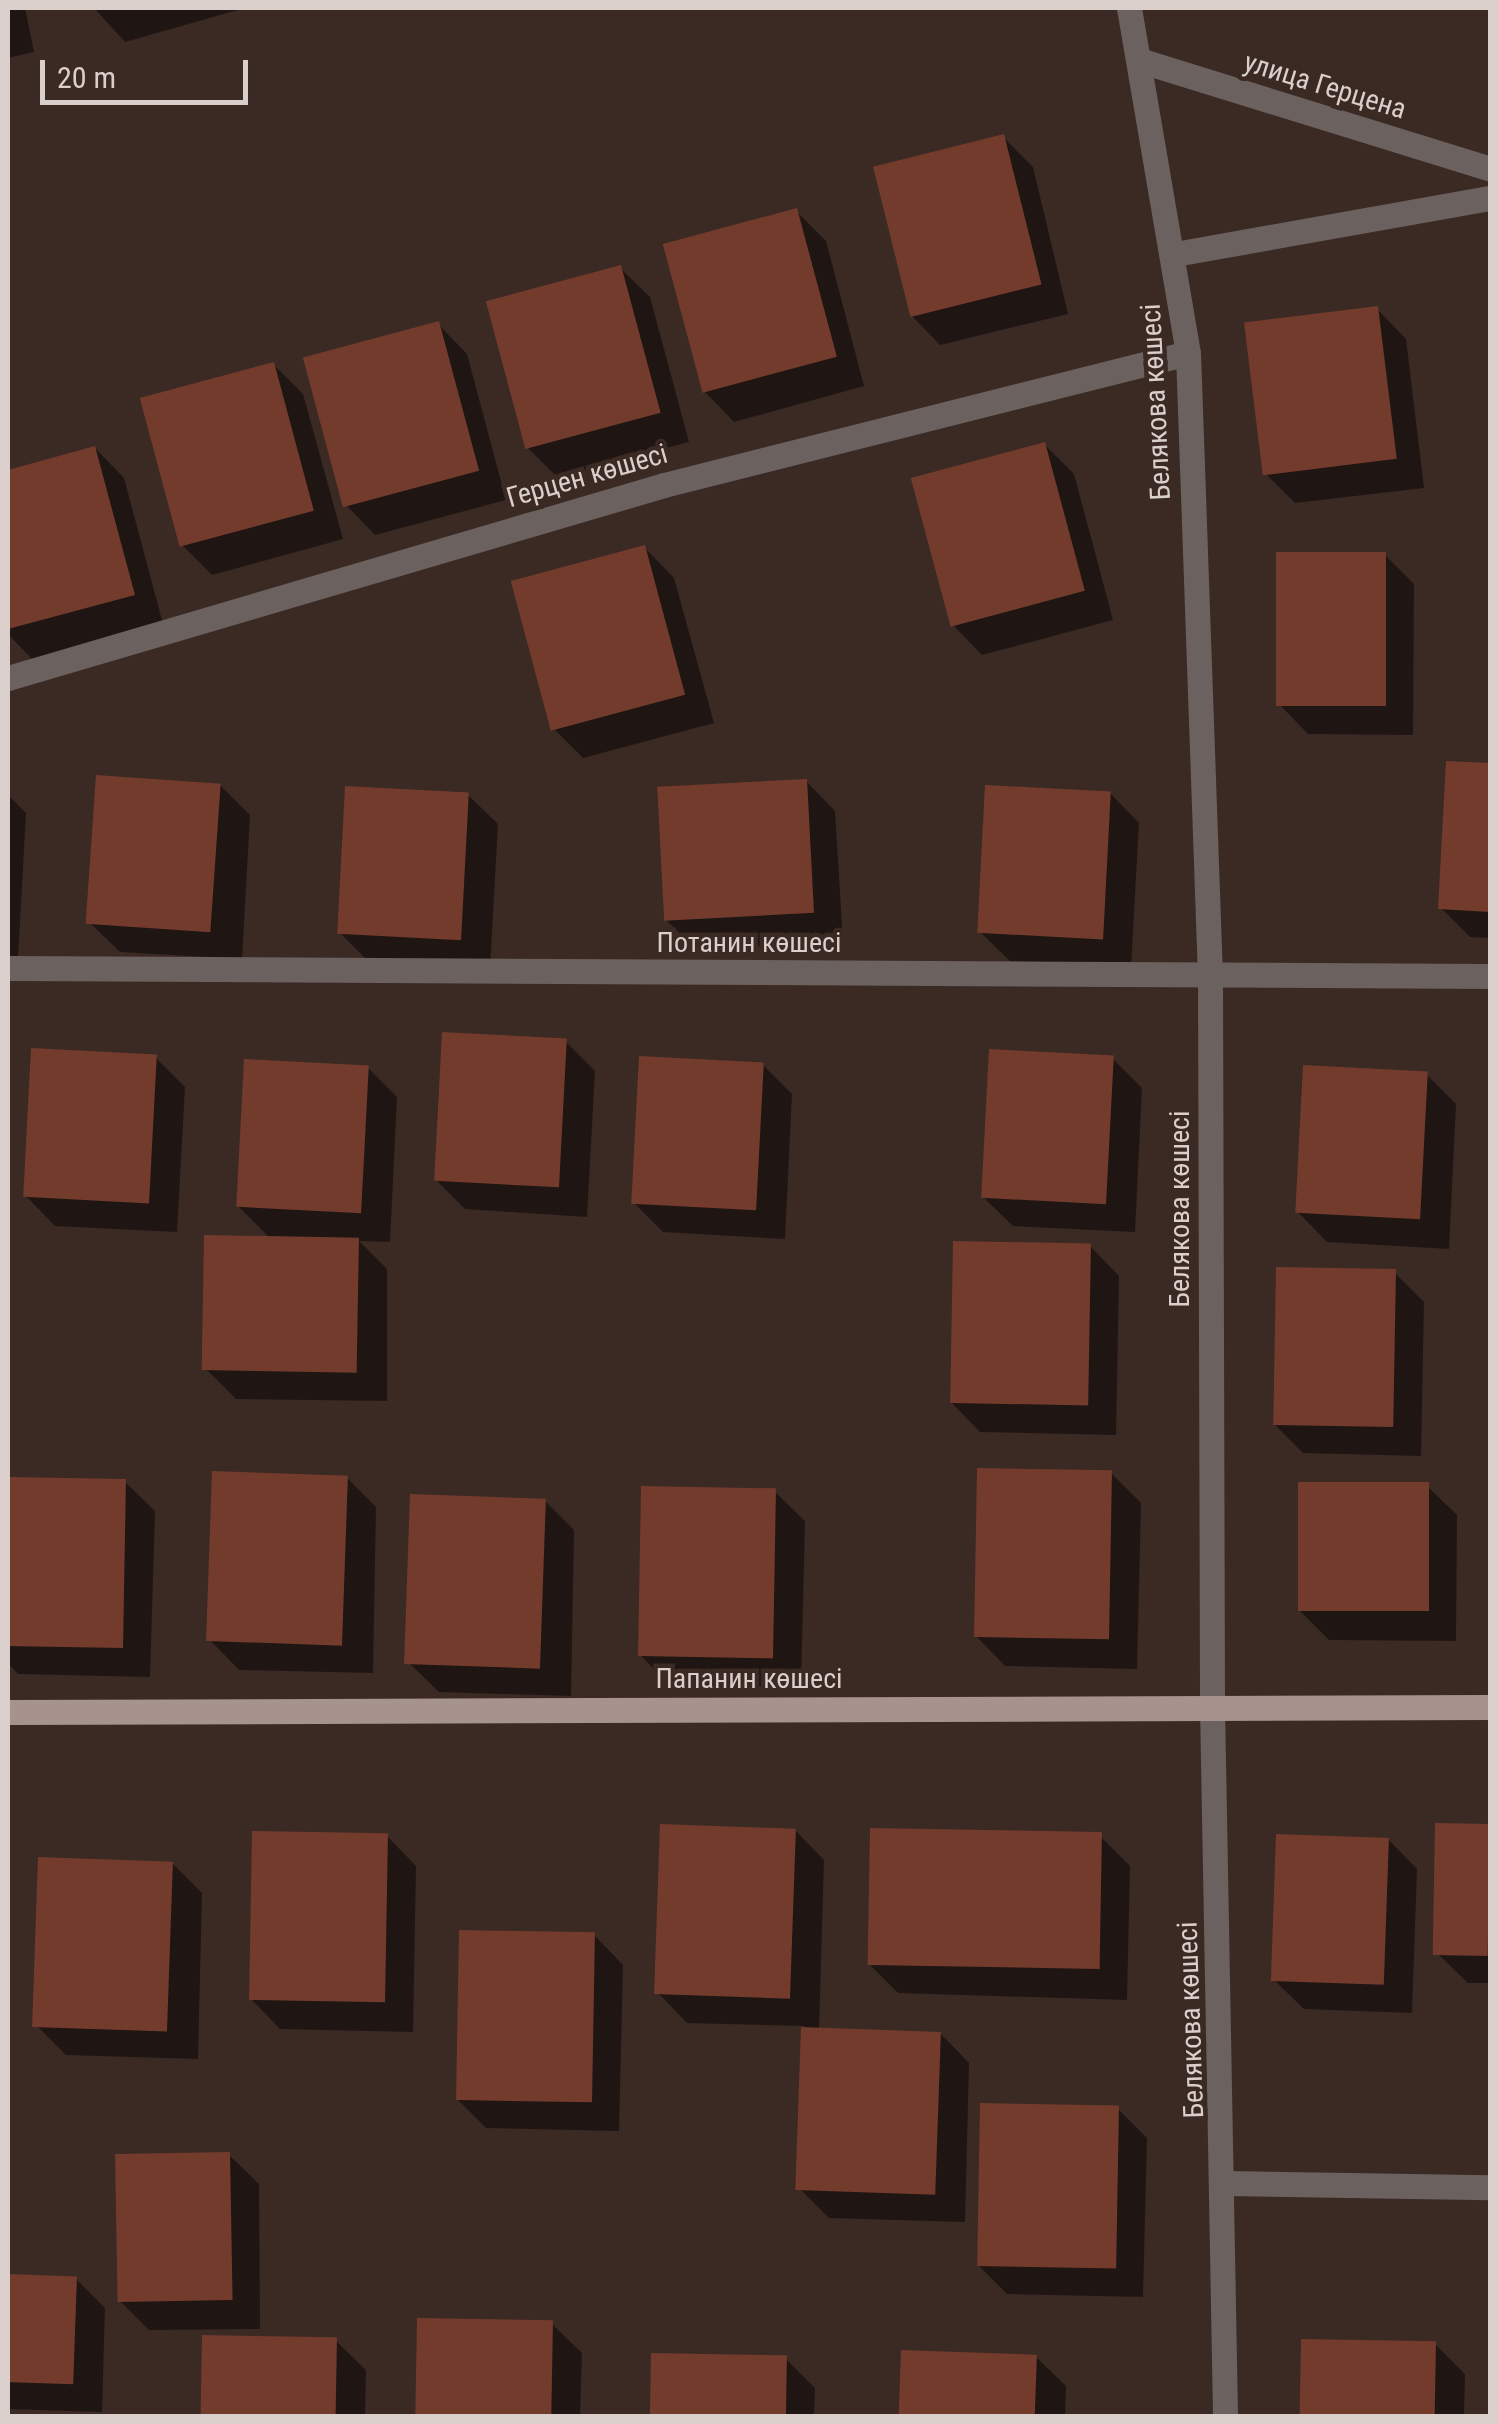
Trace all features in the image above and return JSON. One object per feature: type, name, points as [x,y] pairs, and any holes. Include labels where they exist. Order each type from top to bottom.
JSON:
[{"type":"main road","name":"Папанин көшесі","points":[[8,1712],[1490,1706]]},
{"type":"street","name":"Белякова көшесі","points":[[1129,8],[1176,254],[1188,353],[1210,976],[1212,1706],[1226,2184],[1225,2416]]},
{"type":"street","name":"улица Герцена","points":[[1142,61],[1490,169]]},
{"type":"street","points":[[1176,254],[1490,198]]},
{"type":"street","name":"Герцен көшесі","points":[[8,678],[664,485],[1188,353]]},
{"type":"street","name":"Потанин көшесі","points":[[8,968],[1490,976]]},
{"type":"street","points":[[1226,2184],[1490,2187]]},
{"type":"building","points":[[1004,134],[1041,284],[911,317],[873,167]]},
{"type":"building","points":[[797,208],[837,357],[703,393],[663,244]]},
{"type":"building","points":[[621,265],[661,413],[525,449],[486,301]]},
{"type":"building","points":[[1378,306],[1397,459],[1263,475],[1244,322]]},
{"type":"building","points":[[439,321],[479,471],[343,507],[303,357]]},
{"type":"building","points":[[274,362],[314,511],[180,547],[140,398]]},
{"type":"building","points":[[1045,442],[1085,591],[951,627],[911,478]]},
{"type":"building","points":[[95,446],[135,595],[8,629],[8,470]]},
{"type":"building","points":[[645,545],[685,695],[551,731],[511,581]]},
{"type":"building","points":[[1276,552],[1386,552],[1386,706],[1276,706]]},
{"type":"building","points":[[1446,761],[1490,763],[1490,912],[1438,909]]},
{"type":"building","points":[[96,775],[221,784],[210,932],[86,924]]},
{"type":"building","points":[[807,779],[814,913],[664,921],[657,787]]},
{"type":"building","points":[[985,785],[1111,792],[1103,939],[977,933]]},
{"type":"building","points":[[345,786],[469,792],[461,940],[337,934]]},
{"type":"building","points":[[442,1032],[567,1039],[559,1187],[434,1181]]},
{"type":"building","points":[[31,1048],[157,1055],[149,1203],[23,1197]]},
{"type":"building","points":[[989,1049],[1114,1056],[1106,1204],[981,1198]]},
{"type":"building","points":[[639,1056],[764,1063],[756,1210],[631,1204]]},
{"type":"building","points":[[244,1059],[369,1066],[361,1213],[236,1207]]},
{"type":"building","points":[[1303,1065],[1428,1072],[1420,1219],[1295,1213]]},
{"type":"building","points":[[204,1235],[359,1238],[357,1373],[202,1370]]},
{"type":"building","points":[[953,1241],[1091,1243],[1088,1405],[950,1403]]},
{"type":"building","points":[[1276,1267],[1396,1269],[1393,1427],[1273,1425]]},
{"type":"building","points":[[977,1468],[1112,1470],[1109,1639],[974,1637]]},
{"type":"building","points":[[212,1471],[348,1476],[342,1646],[206,1641]]},
{"type":"building","points":[[8,1477],[126,1479],[123,1648],[8,1646]]},
{"type":"building","points":[[1298,1482],[1429,1482],[1429,1611],[1298,1611]]},
{"type":"building","points":[[641,1486],[776,1488],[773,1658],[638,1656]]},
{"type":"building","points":[[410,1494],[546,1499],[540,1669],[404,1664]]},
{"type":"building","points":[[1435,1823],[1490,1824],[1488,1956],[1433,1955]]},
{"type":"building","points":[[660,1824],[796,1829],[790,1999],[654,1994]]},
{"type":"building","points":[[870,1828],[1102,1832],[1100,1969],[868,1965]]},
{"type":"building","points":[[252,1831],[388,1833],[385,2002],[249,2000]]},
{"type":"building","points":[[1276,1834],[1389,1838],[1384,1985],[1271,1981]]},
{"type":"building","points":[[38,1857],[173,1862],[167,2032],[32,2027]]},
{"type":"building","points":[[459,1930],[595,1932],[592,2102],[456,2100]]},
{"type":"building","points":[[801,2027],[941,2032],[935,2195],[795,2190]]},
{"type":"building","points":[[980,2103],[1119,2105],[1116,2268],[977,2266]]},
{"type":"building","points":[[230,2152],[233,2300],[118,2302],[115,2154]]},
{"type":"building","points":[[8,2274],[77,2276],[73,2384],[8,2382]]},
{"type":"building","points":[[417,2318],[553,2320],[551,2416],[415,2416]]},
{"type":"building","points":[[202,2335],[337,2337],[336,2416],[201,2416]]},
{"type":"building","points":[[1301,2339],[1436,2341],[1435,2416],[1300,2416]]},
{"type":"building","points":[[901,2350],[1037,2355],[1035,2416],[899,2416]]},
{"type":"building","points":[[651,2353],[787,2355],[786,2416],[650,2416]]}]
